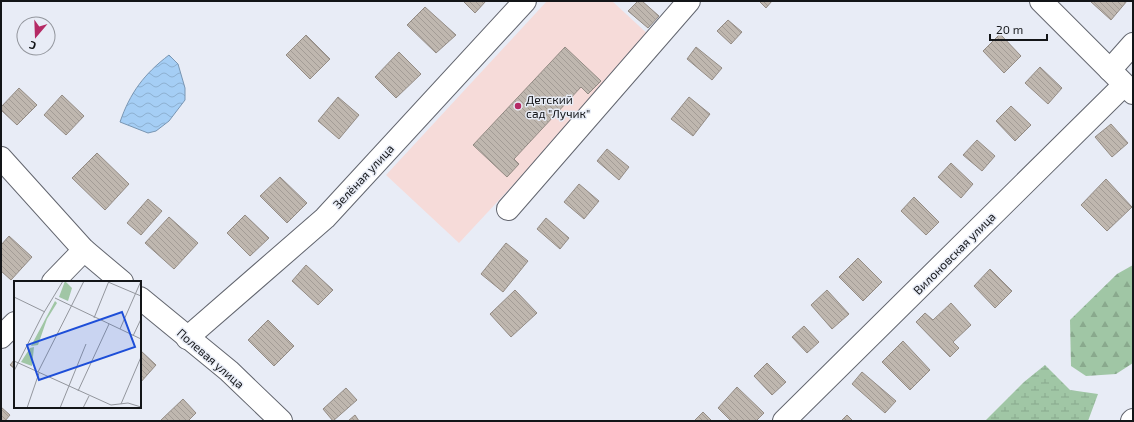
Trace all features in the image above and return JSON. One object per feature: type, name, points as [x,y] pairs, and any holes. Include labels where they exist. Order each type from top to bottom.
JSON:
[{"type":"street","name":"Зелёная улица","points":[[187,338],[325,218],[525,1]]},
{"type":"street","points":[[508,209],[689,1]]},
{"type":"street","points":[[1041,1],[1122,83]]},
{"type":"street","name":"Вилоновская улица","points":[[784,421],[1122,83],[1133,44]]},
{"type":"street","points":[[1,158],[84,250],[121,281]]},
{"type":"street","points":[[54,281],[84,250]]},
{"type":"street","name":"Полевая улица","points":[[141,299],[229,371],[281,421]]},
{"type":"street","points":[[1,337],[14,323]]},
{"type":"shaded area","name":"Детский сад \"Лучик\"","points":[[547,1],[612,1],[651,37],[459,243],[386,175]]},
{"type":"green space","points":[[1133,265],[1133,363],[1116,374],[1086,376],[1071,366],[1070,320],[1117,274]]},
{"type":"green space","points":[[1045,365],[1070,390],[1098,394],[1088,421],[985,421],[1024,382]]},
{"type":"water","points":[[169,55],[178,64],[185,88],[185,100],[169,121],[156,131],[148,133],[120,122],[133,93],[152,69]]},
{"type":"building","points":[[463,1],[486,1],[475,13]]},
{"type":"building","points":[[638,1],[642,1],[659,16],[648,28],[628,11]]},
{"type":"building","points":[[759,1],[772,1],[766,8]]},
{"type":"building","points":[[1090,1],[1127,1],[1111,20]]},
{"type":"building","points":[[425,7],[456,35],[436,53],[407,25]]},
{"type":"building","points":[[728,20],[742,32],[731,44],[717,31]]},
{"type":"building","points":[[1000,34],[1021,56],[1004,73],[983,51]]},
{"type":"building","points":[[306,35],[330,59],[310,79],[286,55]]},
{"type":"building","points":[[565,47],[601,81],[588,94],[581,87],[514,159],[519,164],[507,177],[473,145]]},
{"type":"building","points":[[696,47],[722,68],[712,80],[687,59]]},
{"type":"building","points":[[399,52],[421,74],[396,98],[375,77]]},
{"type":"building","points":[[1040,67],[1062,88],[1048,104],[1025,83]]},
{"type":"building","points":[[19,88],[37,105],[17,125],[1,110],[1,107]]},
{"type":"building","points":[[62,95],[84,116],[66,135],[44,115]]},
{"type":"building","points":[[338,97],[359,115],[339,139],[318,121]]},
{"type":"building","points":[[689,97],[710,114],[693,136],[671,119]]},
{"type":"building","points":[[1011,106],[1031,125],[1015,141],[996,121]]},
{"type":"building","points":[[1111,124],[1128,143],[1112,157],[1095,137]]},
{"type":"building","points":[[977,140],[995,156],[982,171],[963,155]]},
{"type":"building","points":[[607,149],[629,167],[619,180],[597,161]]},
{"type":"building","points":[[97,153],[129,184],[105,210],[72,178]]},
{"type":"building","points":[[951,163],[973,184],[961,198],[938,177]]},
{"type":"building","points":[[280,177],[307,203],[287,223],[260,196]]},
{"type":"building","points":[[1106,179],[1132,207],[1107,231],[1081,205]]},
{"type":"building","points":[[579,184],[599,201],[584,219],[564,202]]},
{"type":"building","points":[[914,197],[939,222],[926,235],[901,211]]},
{"type":"building","points":[[148,199],[162,211],[141,235],[127,223]]},
{"type":"building","points":[[245,215],[269,238],[250,256],[227,233]]},
{"type":"building","points":[[169,217],[198,243],[174,269],[145,243]]},
{"type":"building","points":[[546,218],[569,238],[560,249],[537,229]]},
{"type":"building","points":[[9,236],[32,257],[11,280],[1,271],[1,245]]},
{"type":"building","points":[[506,243],[528,261],[503,292],[481,274]]},
{"type":"building","points":[[858,258],[882,282],[863,301],[839,277]]},
{"type":"building","points":[[306,265],[333,290],[318,305],[292,281]]},
{"type":"building","points":[[990,269],[1012,291],[995,308],[974,286]]},
{"type":"building","points":[[515,290],[537,313],[511,337],[490,314]]},
{"type":"building","points":[[827,290],[849,314],[832,329],[811,305]]},
{"type":"building","points":[[951,303],[971,325],[953,342],[959,348],[950,357],[916,322],[925,313],[933,320]]},
{"type":"building","points":[[268,320],[294,346],[274,366],[248,340]]},
{"type":"building","points":[[804,326],[819,342],[807,353],[792,337]]},
{"type":"building","points":[[903,341],[930,370],[910,390],[882,362]]},
{"type":"building","points":[[141,351],[156,365],[141,382]]},
{"type":"building","points":[[14,360],[14,368],[10,365]]},
{"type":"building","points":[[767,363],[786,382],[772,395],[754,376]]},
{"type":"building","points":[[862,372],[896,401],[885,413],[852,384]]},
{"type":"building","points":[[737,387],[764,413],[756,421],[731,421],[718,408]]},
{"type":"building","points":[[346,388],[357,400],[333,421],[323,409]]},
{"type":"building","points":[[183,399],[196,413],[188,421],[160,421]]},
{"type":"building","points":[[1,407],[10,415],[5,421],[1,421]]},
{"type":"building","points":[[703,412],[712,421],[694,421]]},
{"type":"building","points":[[355,415],[359,421],[348,421]]},
{"type":"building","points":[[847,415],[853,421],[841,421]]},
{"type":"place","name":"Детский сад \"Лучик\"","points":[[518,106]]}]
